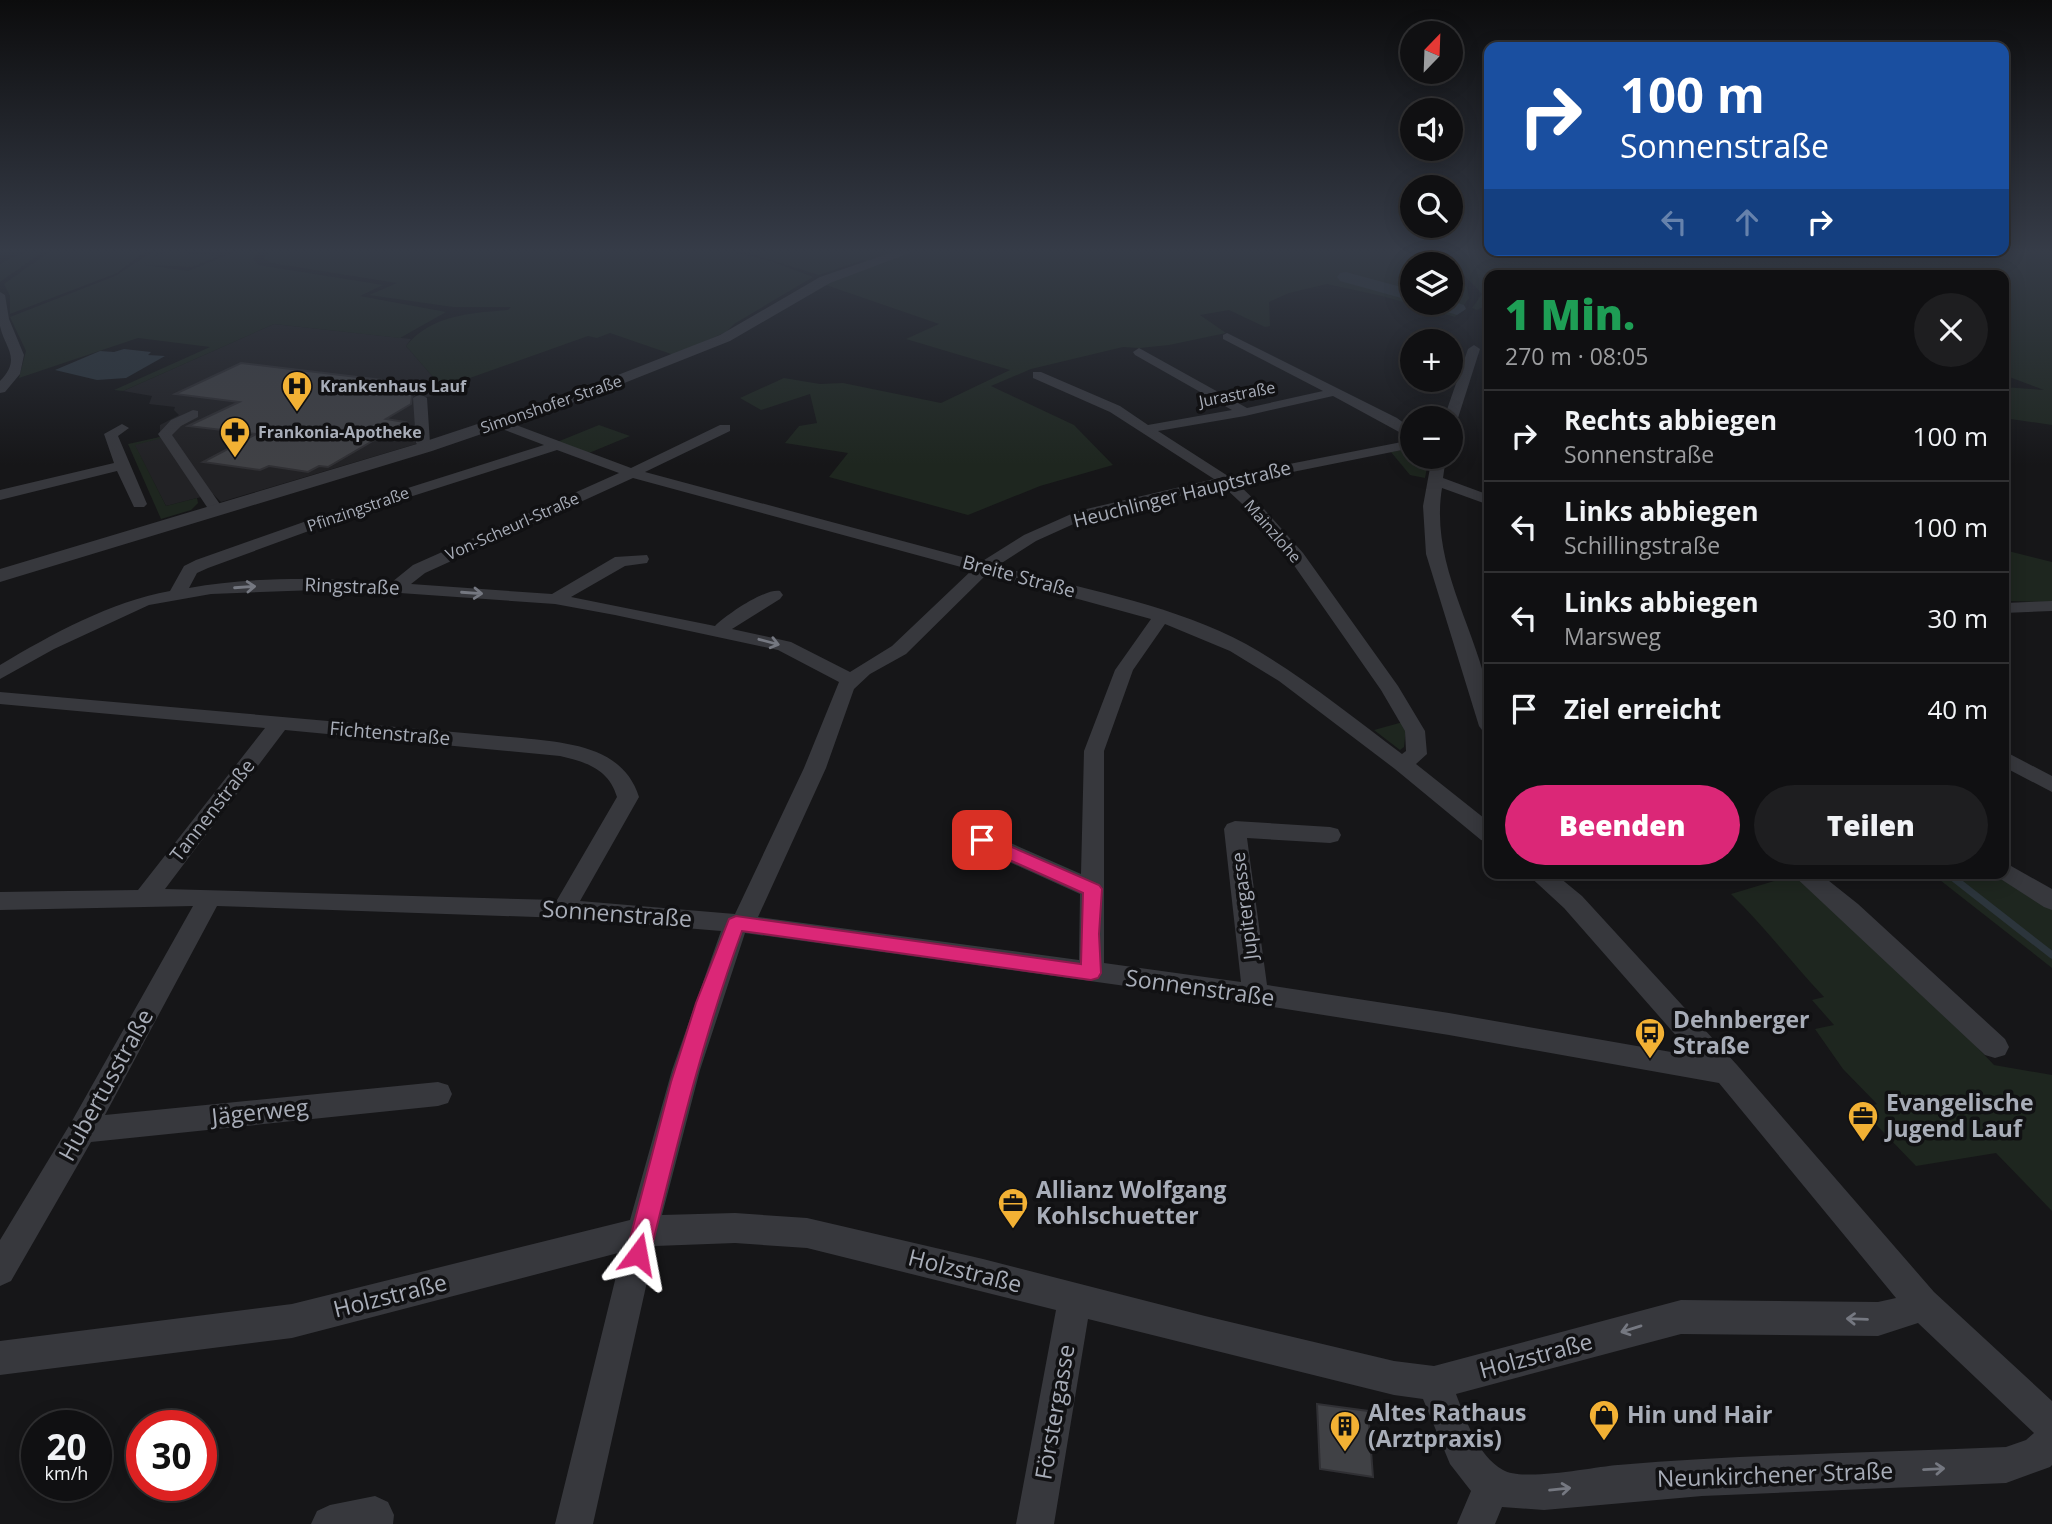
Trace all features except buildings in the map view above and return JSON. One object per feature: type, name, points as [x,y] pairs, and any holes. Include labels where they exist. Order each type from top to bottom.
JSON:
[{"type":"street","points":[[0,389],[13,374],[18,355],[5,322]]},
{"type":"street","points":[[674,359],[756,322]]},
{"type":"street","points":[[1227,337],[1400,427]]},
{"type":"street","points":[[1456,406],[1474,349]]},
{"type":"street","points":[[1139,352],[1245,412]]},
{"type":"street","name":"Simonshofer Straße","points":[[0,576],[426,447],[592,391],[674,359]]},
{"type":"street","name":"Mainzlohe","points":[[1037,375],[1115,409],[1226,481],[1259,512],[1297,557],[1391,690],[1415,732],[1416,754],[1402,764]]},
{"type":"street","name":"Jurastraße","points":[[1146,429],[1245,412],[1334,392]]},
{"type":"street","points":[[420,398],[423,443],[426,447]]},
{"type":"street","points":[[193,414],[176,423],[165,434],[216,510]]},
{"type":"street","name":"Breite Straße","points":[[497,422],[554,446],[632,473],[1162,616],[1237,647],[1286,677],[1484,830]]},
{"type":"street","points":[[122,428],[111,434],[139,503]]},
{"type":"street","name":"Von-Scheurl-Straße","points":[[397,587],[419,569],[725,428]]},
{"type":"street","name":"Pfinzingstraße","points":[[177,594],[190,569],[202,564],[341,514],[554,446]]},
{"type":"street","name":"Heuchlinger Hauptstraße","points":[[850,680],[899,650],[985,567],[1030,538],[1084,514],[1226,481],[1400,446]]},
{"type":"street","points":[[0,495],[122,465]]},
{"type":"street","points":[[1437,469],[1431,506],[1434,554],[1484,710]]},
{"type":"street","points":[[1435,480],[1484,497]]},
{"type":"street","points":[[555,599],[621,561],[641,559]]},
{"type":"street","name":"Ringstraße","points":[[0,673],[47,645],[144,601],[177,594],[281,584],[397,587],[555,599],[784,646],[850,680]]},
{"type":"street","points":[[720,631],[774,595]]},
{"type":"street","points":[[2009,608],[2052,606]]},
{"type":"street","points":[[1091,973],[1094,751],[1124,670],[1162,616]]},
{"type":"street","points":[[574,1524],[644,1231],[682,1082],[706,1003],[739,924],[815,768],[850,680]]},
{"type":"street","name":"Fichtenstraße","points":[[0,698],[547,748],[600,761],[617,771],[627,783],[628,797],[564,909]]},
{"type":"street","name":"Tannenstraße","points":[[146,897],[279,724]]},
{"type":"street","points":[[2009,761],[2052,785]]},
{"type":"street","name":"Jupitergasse","points":[[1255,994],[1235,829],[1330,835]]},
{"type":"street","points":[[982,840],[1093,889]]},
{"type":"street","points":[[2009,873],[2052,901]]},
{"type":"street","points":[[1545,879],[1573,902]]},
{"type":"street","points":[[1557,879],[1573,902],[1727,1073],[1922,1304],[2052,1425]]},
{"type":"street","points":[[1810,879],[1849,910],[1995,1047]]},
{"type":"street","name":"Sonnenstraße","points":[[0,901],[210,897],[564,909],[739,924],[1255,994],[1449,1024],[1727,1073]]},
{"type":"street","name":"Hubertusstraße","points":[[0,1270],[82,1130],[210,897]]},
{"type":"street","name":"Jägerweg","points":[[82,1130],[438,1094]]},
{"type":"street","name":"Holzstraße","points":[[0,1358],[292,1321],[644,1231],[735,1228],[807,1233],[1394,1378],[1434,1383],[1682,1317],[1878,1319],[1904,1313],[1922,1304]]},
{"type":"street","name":"Förstergasse","points":[[1035,1524],[1074,1299]]},
{"type":"street","points":[[1434,1383],[1464,1454],[1476,1471],[1493,1485],[1476,1524]]},
{"type":"street","name":"Neunkirchener Straße","points":[[1493,1485],[1523,1493],[1650,1480],[2006,1465],[2037,1454],[2052,1441]]},
{"type":"street","points":[[330,1524],[375,1515],[374,1524]]},
{"type":"shaded area","points":[[12,322],[428,322],[400,338],[274,324],[123,391],[114,390],[210,347],[138,338],[19,378],[26,351]]},
{"type":"shaded area","points":[[439,322],[737,322],[726,332],[674,355],[610,333],[597,338],[588,336],[433,391],[434,378],[406,346],[427,328]]},
{"type":"shaded area","points":[[934,322],[1210,322],[1226,333],[1169,345],[1123,347],[1031,369],[991,386],[1074,425],[1113,465],[1040,486],[968,515],[829,477],[848,453],[785,443],[799,426],[817,423],[810,394],[761,410],[740,398],[784,378],[820,384],[843,383],[941,403],[1010,370],[906,339],[939,324]]},
{"type":"shaded area","points":[[1255,322],[1270,322],[1270,326],[1265,327]]},
{"type":"shaded area","points":[[2009,322],[2052,322],[2052,425],[2009,419],[2009,387],[2044,390],[2009,377]]},
{"type":"shaded area","name":"Krankenhaus Lauf","points":[[274,324],[411,339],[406,346],[434,378],[433,396],[416,399],[416,444],[221,502],[213,494],[166,506],[134,444],[160,437],[160,425],[179,415],[174,410],[175,407],[149,404],[152,396],[123,391]]},
{"type":"shaded area","points":[[124,349],[165,356],[126,378],[97,380],[55,370],[100,351],[114,352]]},
{"type":"shaded area","points":[[599,425],[630,436],[589,453],[557,442]]},
{"type":"shaded area","points":[[162,438],[135,445],[166,506],[197,498],[198,503],[191,510],[161,519],[128,444]]},
{"type":"shaded area","points":[[1400,450],[1400,463],[1391,452]]},
{"type":"shaded area","points":[[1405,469],[1427,469],[1425,478],[1410,475]]},
{"type":"shaded area","points":[[2009,551],[2052,562],[2052,602],[2009,601]]},
{"type":"shaded area","points":[[1403,722],[1406,728],[1404,747],[1400,750],[1374,730]]},
{"type":"shaded area","points":[[1780,879],[1803,879],[1872,937],[1994,1065],[2052,1075],[2052,1211],[1996,1153],[1916,1166],[1861,1109],[1877,1104],[1843,1069],[1815,1029],[1834,1025],[1812,1000],[1824,997],[1731,894]]},
{"type":"shaded area","points":[[1939,879],[2007,879],[2052,909],[2052,968]]},
{"type":"waterway","points":[[1955,879],[2052,955]]},
{"type":"place","name":"Krankenhaus Lauf","points":[[297,413]]},
{"type":"place","name":"Frankonia-Apotheke","points":[[235,459]]},
{"type":"place","name":"Dehnberger Straße","points":[[1650,1060]]},
{"type":"place","name":"Evangelische Jugend Lauf","points":[[1863,1143]]},
{"type":"place","name":"Allianz Wolfgang Kohlschuetter","points":[[1013,1230]]},
{"type":"place","name":"Hin und Hair","points":[[1604,1442]]},
{"type":"place","name":"Altes Rathaus (Arztpraxis)","points":[[1345,1453]]},
{"type":"route","points":[[638,1254],[682,1082],[706,1003],[736,923],[1091,973],[1093,889],[982,840]]}]
